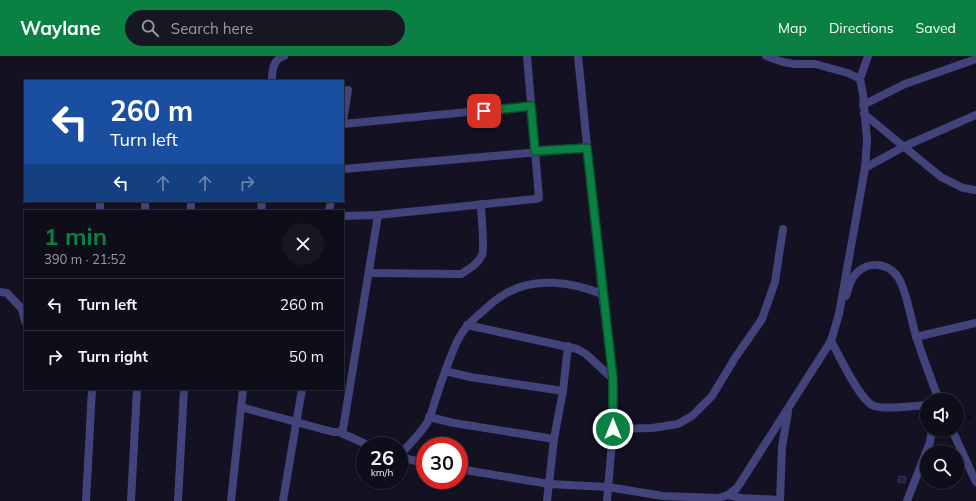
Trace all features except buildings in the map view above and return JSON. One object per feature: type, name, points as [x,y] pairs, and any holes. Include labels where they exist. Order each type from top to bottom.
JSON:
[{"type":"street","points":[[272,80],[272,70],[276,61],[282,56]]},
{"type":"street","points":[[344,216],[378,215],[539,198],[527,56]]},
{"type":"street","points":[[578,56],[602,294],[613,379],[613,429],[607,501]]},
{"type":"street","points":[[766,56],[794,64],[815,64],[848,73],[860,79]]},
{"type":"street","points":[[839,314],[865,168],[867,140],[863,94],[860,79],[868,56]]},
{"type":"street","points":[[863,105],[905,84],[976,59]]},
{"type":"street","points":[[344,116],[348,90]]},
{"type":"street","points":[[344,122],[531,106]]},
{"type":"street","points":[[864,114],[941,177],[963,188],[976,190]]},
{"type":"street","points":[[865,168],[904,146],[976,115]]},
{"type":"street","points":[[344,169],[535,151],[587,148]]},
{"type":"street","points":[[369,273],[461,274],[472,267],[483,254],[481,204]]},
{"type":"street","points":[[339,432],[343,429],[378,215]]},
{"type":"street","points":[[613,429],[652,428],[678,424],[692,416],[712,396],[735,358],[762,319],[775,282],[784,229]]},
{"type":"street","points":[[468,470],[549,484],[608,487],[661,498],[718,498],[728,495],[737,488],[831,341],[839,314],[854,276],[871,265],[883,265],[892,270],[901,282],[916,337],[936,393]]},
{"type":"street","points":[[408,445],[427,422],[445,371],[456,345],[467,325],[495,300],[516,288],[549,282],[568,283],[602,294]]},
{"type":"street","points":[[0,292],[7,293],[22,310],[24,317]]},
{"type":"street","points":[[916,337],[976,323]]},
{"type":"street","points":[[467,325],[577,348],[586,354],[613,379]]},
{"type":"street","points":[[831,341],[866,401],[874,406],[920,406]]},
{"type":"street","points":[[546,501],[554,439],[563,391],[568,346]]},
{"type":"street","points":[[445,371],[470,377],[563,391]]},
{"type":"street","points":[[86,501],[92,390]]},
{"type":"street","points":[[131,501],[137,390]]},
{"type":"street","points":[[178,501],[184,390]]},
{"type":"street","points":[[231,501],[244,390]]},
{"type":"street","points":[[283,501],[298,422],[302,390]]},
{"type":"street","points":[[241,407],[333,432],[339,432],[356,440]]},
{"type":"street","points":[[728,495],[741,498],[780,500],[782,447],[788,409]]},
{"type":"street","points":[[429,417],[454,423],[554,439]]},
{"type":"street","points":[[907,501],[931,437]]},
{"type":"street","points":[[955,437],[976,482]]},
{"type":"route","points":[[484,111],[531,106],[535,151],[587,148],[602,294],[613,379],[613,429]]}]
